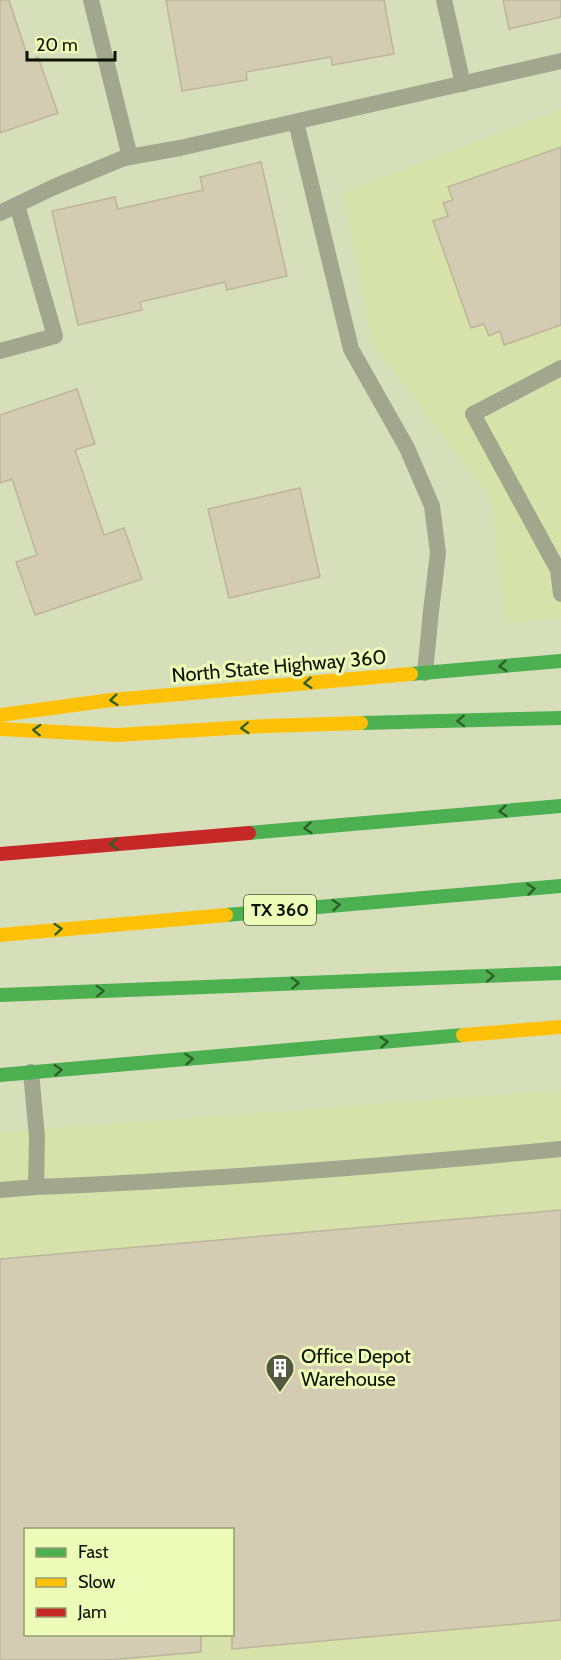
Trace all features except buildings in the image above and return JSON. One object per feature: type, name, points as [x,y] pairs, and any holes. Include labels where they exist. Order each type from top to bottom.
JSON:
[{"type":"main road","name":"North State Highway 360","points":[[0,715],[111,700],[561,661]]},
{"type":"main road","points":[[0,729],[117,735],[266,726],[561,718]]},
{"type":"main road","points":[[0,854],[561,806]]},
{"type":"main road","name":"TX 360","points":[[0,935],[561,886]]},
{"type":"main road","points":[[0,995],[561,974]]},
{"type":"main road","points":[[0,1075],[561,1027]]},
{"type":"lane","points":[[91,0],[130,157]]},
{"type":"lane","points":[[444,0],[463,84]]},
{"type":"lane","points":[[0,213],[54,187],[130,157],[296,123],[561,61]]},
{"type":"lane","points":[[296,123],[351,349],[407,448],[432,506],[438,553],[430,611],[426,673]]},
{"type":"lane","points":[[0,351],[56,336],[17,205]]},
{"type":"lane","points":[[561,368],[473,414],[558,570],[561,594]]},
{"type":"lane","points":[[31,1072],[37,1137],[36,1186]]},
{"type":"lane","points":[[0,1190],[36,1186],[229,1177],[561,1149]]},
{"type":"shaded area","points":[[561,109],[561,618],[504,623],[491,500],[372,344],[343,192]]},
{"type":"shaded area","name":"Office Depot Warehouse","points":[[561,1090],[561,1660],[0,1660],[0,1132]]},
{"type":"traffic: fast","points":[[411,674],[561,661]]},
{"type":"traffic: fast","points":[[361,723],[561,718]]},
{"type":"traffic: fast","points":[[249,833],[561,806]]},
{"type":"traffic: fast","points":[[226,915],[561,886]]},
{"type":"traffic: fast","points":[[0,995],[561,973]]},
{"type":"traffic: fast","points":[[0,1075],[463,1035]]},
{"type":"traffic: slow","points":[[0,715],[111,700],[411,674]]},
{"type":"traffic: slow","points":[[0,729],[117,735],[361,723]]},
{"type":"traffic: slow","points":[[0,935],[226,915]]},
{"type":"traffic: slow","points":[[463,1035],[561,1027]]},
{"type":"traffic: jam","points":[[0,854],[249,833]]},
{"type":"place","name":"Office Depot Warehouse","points":[[280,1394]]}]
